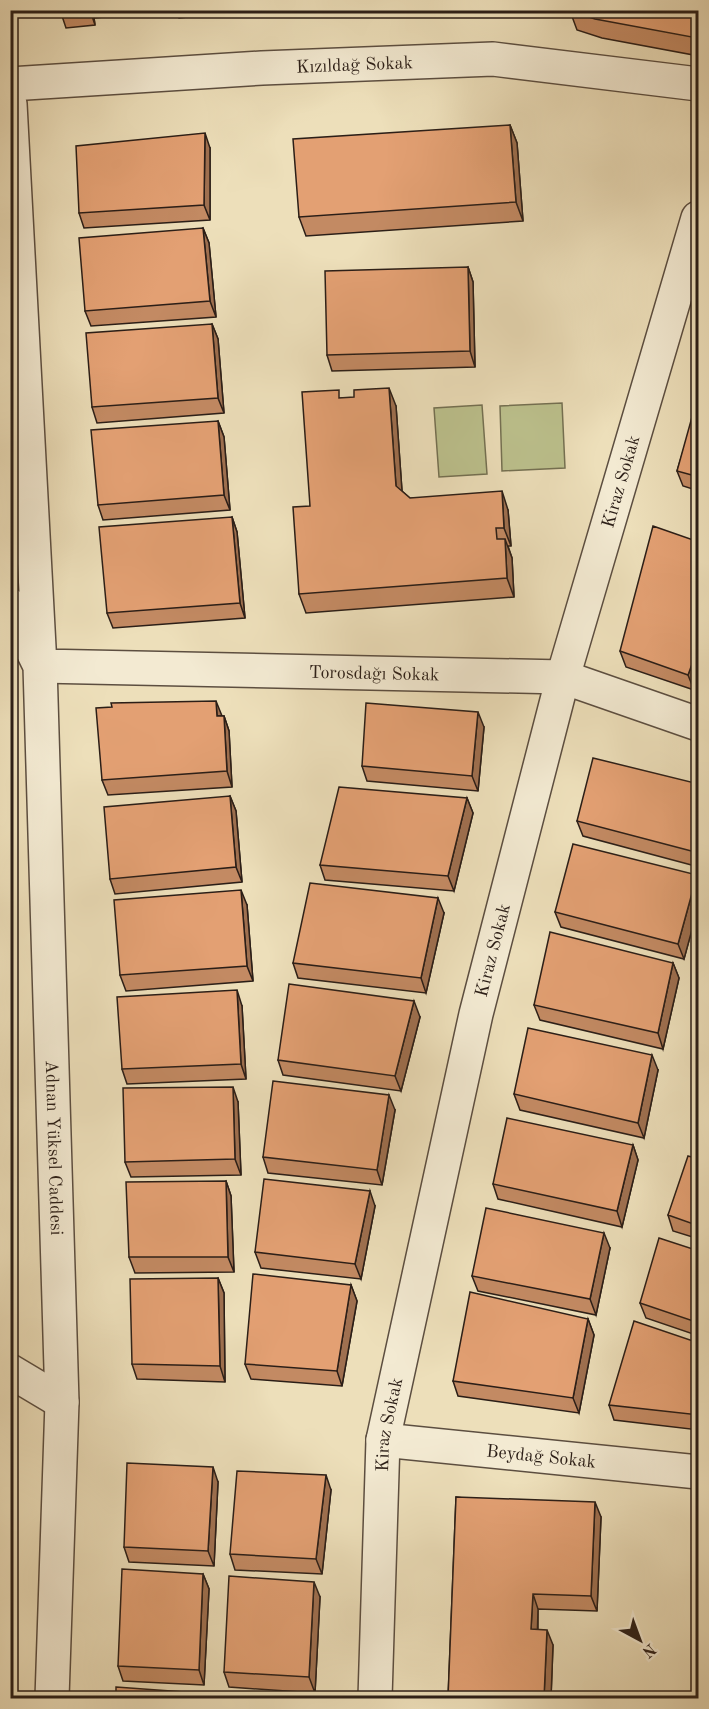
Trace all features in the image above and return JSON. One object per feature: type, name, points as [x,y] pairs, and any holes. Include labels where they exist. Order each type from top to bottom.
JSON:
[{"type":"street","name":"Kızıldağ Sokak","points":[[10,84],[262,68],[492,59],[699,84]]},
{"type":"street","points":[[10,104],[40,666]]},
{"type":"street","name":"Kiraz Sokak","points":[[375,1698],[382,1440],[476,1014],[563,677],[699,218]]},
{"type":"street","name":"Adnan Yüksel Caddesi","points":[[10,605],[40,666],[62,1402],[52,1698]]},
{"type":"street","name":"Torosdağı Sokak","points":[[40,666],[563,677],[699,724]]},
{"type":"street","points":[[10,1371],[62,1402]]},
{"type":"street","name":"Beydağ Sokak","points":[[382,1440],[699,1472]]},
{"type":"green space","points":[[562,403],[565,468],[502,471],[500,406]]},
{"type":"green space","points":[[482,405],[487,474],[439,477],[434,408]]},
{"type":"building","points":[[570,10],[699,10],[699,33],[697,38],[595,19]]},
{"type":"building","points":[[510,125],[516,202],[299,217],[293,139]]},
{"type":"building","points":[[205,133],[204,205],[79,213],[76,146]]},
{"type":"building","points":[[203,228],[210,301],[85,311],[79,238]]},
{"type":"building","points":[[468,267],[470,351],[327,355],[325,271]]},
{"type":"building","points":[[212,324],[218,398],[92,407],[86,333]]},
{"type":"building","points":[[389,388],[396,486],[410,498],[502,491],[504,528],[496,528],[497,539],[505,539],[507,578],[299,594],[293,507],[310,506],[302,392],[339,390],[339,398],[354,397],[354,390]]},
{"type":"building","points":[[697,399],[699,399],[699,477],[677,471]]},
{"type":"building","points":[[218,421],[224,495],[98,505],[91,430]]},
{"type":"building","points":[[232,517],[240,603],[107,613],[99,527]]},
{"type":"building","points":[[653,526],[699,542],[699,645],[688,675],[620,651]]},
{"type":"building","points":[[216,701],[217,716],[224,716],[227,771],[102,780],[96,708],[112,707],[111,703]]},
{"type":"building","points":[[366,703],[478,712],[472,776],[362,766]]},
{"type":"building","points":[[593,758],[699,784],[699,853],[577,821]]},
{"type":"building","points":[[339,787],[467,798],[448,876],[320,865]]},
{"type":"building","points":[[230,796],[236,867],[110,879],[104,807]]},
{"type":"building","points":[[573,844],[697,875],[678,944],[555,912]]},
{"type":"building","points":[[310,883],[438,898],[421,978],[293,963]]},
{"type":"building","points":[[241,890],[247,966],[120,975],[114,900]]},
{"type":"building","points":[[550,932],[673,963],[658,1033],[534,1005]]},
{"type":"building","points":[[289,984],[414,1001],[395,1076],[278,1060]]},
{"type":"building","points":[[237,990],[241,1064],[122,1069],[117,997]]},
{"type":"building","points":[[528,1028],[652,1055],[638,1123],[514,1094]]},
{"type":"building","points":[[273,1081],[389,1095],[377,1170],[263,1157]]},
{"type":"building","points":[[233,1087],[235,1159],[125,1162],[123,1088]]},
{"type":"building","points":[[507,1118],[633,1145],[617,1211],[493,1184]]},
{"type":"building","points":[[688,1156],[699,1159],[699,1226],[668,1215]]},
{"type":"building","points":[[264,1179],[370,1191],[355,1264],[255,1252]]},
{"type":"building","points":[[226,1181],[228,1257],[129,1257],[126,1182]]},
{"type":"building","points":[[486,1208],[604,1233],[590,1299],[472,1276]]},
{"type":"building","points":[[659,1238],[699,1251],[699,1323],[640,1303]]},
{"type":"building","points":[[253,1274],[351,1285],[337,1371],[245,1364]]},
{"type":"building","points":[[218,1278],[220,1366],[132,1364],[130,1279]]},
{"type":"building","points":[[470,1292],[588,1319],[573,1398],[453,1381]]},
{"type":"building","points":[[634,1321],[699,1343],[699,1415],[609,1405]]},
{"type":"building","points":[[127,1463],[213,1467],[208,1551],[124,1547]]},
{"type":"building","points":[[237,1471],[326,1475],[316,1559],[230,1554]]},
{"type":"building","points":[[456,1497],[595,1502],[591,1596],[533,1594],[531,1629],[547,1630],[544,1698],[448,1698]]},
{"type":"building","points":[[122,1569],[203,1574],[199,1670],[118,1666]]},
{"type":"building","points":[[229,1576],[314,1582],[309,1677],[224,1672]]},
{"type":"building","points":[[116,1687],[198,1693],[198,1698],[116,1698]]},
{"type":"building","points":[[220,1693],[285,1698],[220,1698]]}]
